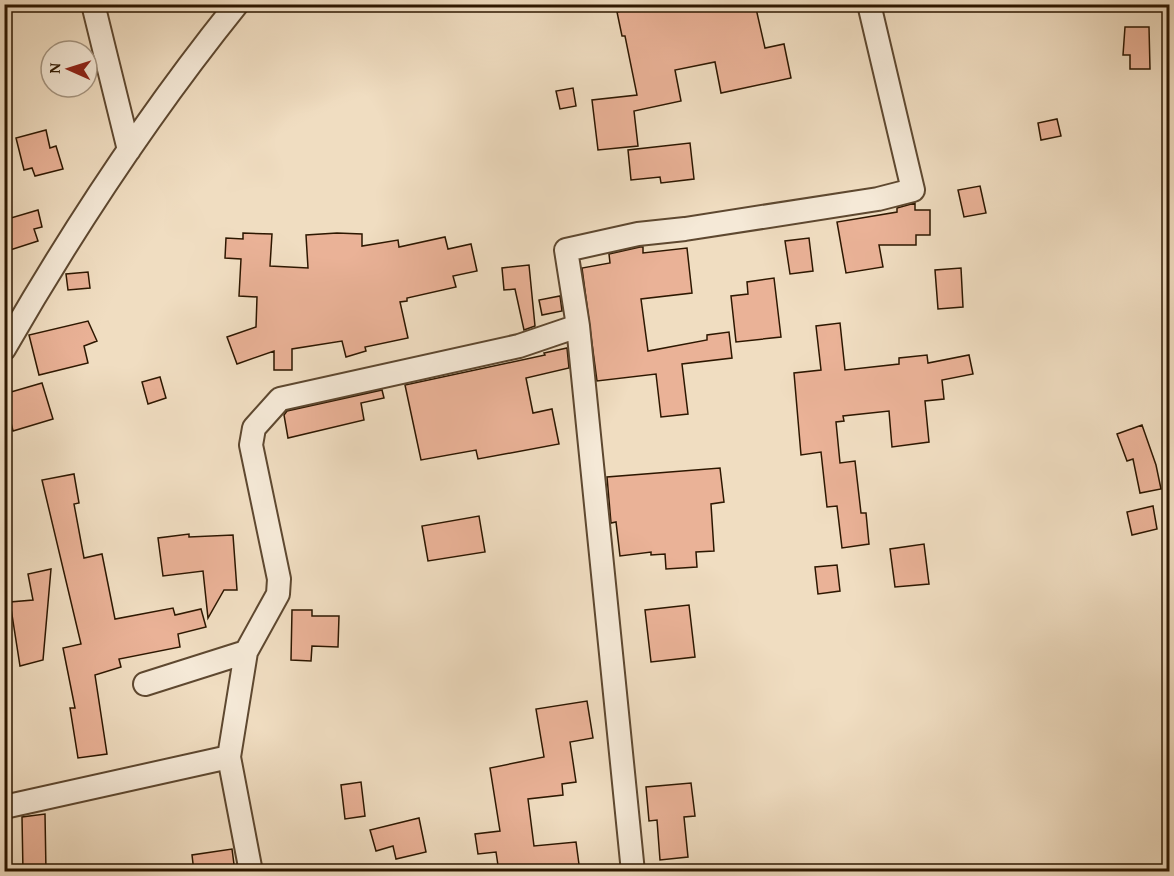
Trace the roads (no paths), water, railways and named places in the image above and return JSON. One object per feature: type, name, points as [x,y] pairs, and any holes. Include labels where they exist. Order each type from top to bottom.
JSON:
[{"type":"street","points":[[93,4],[129,150]]},
{"type":"street","points":[[4,349],[37,292],[129,150],[237,4]]},
{"type":"street","points":[[633,872],[578,326],[566,250],[638,234],[685,229],[878,199],[913,190],[869,4]]},
{"type":"street","points":[[251,872],[230,757],[246,652],[278,594],[279,579],[251,445],[254,428],[262,416],[280,399],[519,346],[578,326]]},
{"type":"street","points":[[145,684],[246,652]]},
{"type":"street","points":[[4,807],[230,757]]}]
